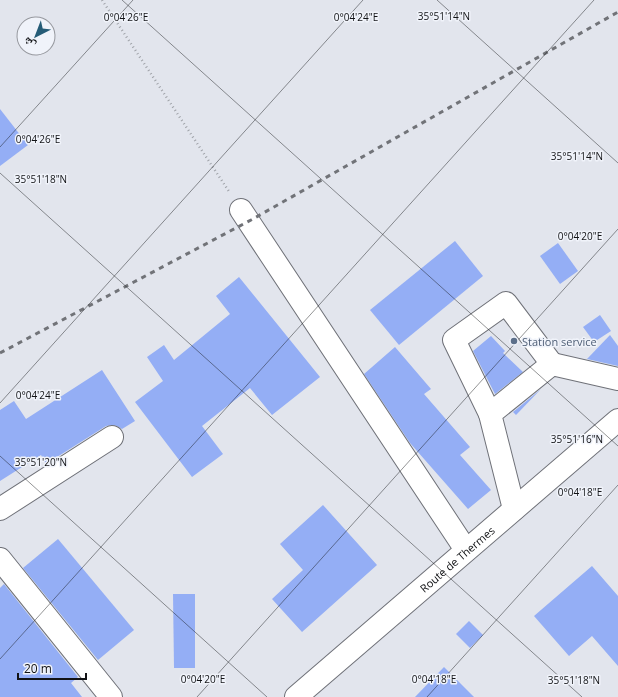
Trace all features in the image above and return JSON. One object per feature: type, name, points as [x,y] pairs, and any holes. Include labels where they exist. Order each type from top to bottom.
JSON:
[{"type":"main road","points":[[241,210],[466,550]]},
{"type":"main road","points":[[514,509],[490,414],[454,340],[506,303],[552,364],[618,379]]},
{"type":"main road","points":[[490,414],[552,364]]},
{"type":"main road","name":"Route de Thermes","points":[[296,697],[618,420]]},
{"type":"main road","points":[[0,509],[112,437]]},
{"type":"main road","points":[[0,559],[111,697]]},
{"type":"path","points":[[102,0],[241,210]]},
{"type":"building","points":[[0,109],[28,145],[0,166]]},
{"type":"building","points":[[455,241],[483,276],[399,345],[370,310]]},
{"type":"building","points":[[558,243],[578,271],[560,284],[540,256]]},
{"type":"building","points":[[239,277],[320,377],[272,415],[250,388],[202,426],[223,454],[192,477],[135,402],[163,381],[147,357],[164,345],[174,360],[230,314],[216,296]]},
{"type":"building","points":[[600,315],[611,331],[594,342],[583,327]]},
{"type":"building","points":[[610,335],[618,346],[618,366],[587,359]]},
{"type":"building","points":[[491,336],[505,351],[503,353],[523,372],[495,394],[473,351]]},
{"type":"building","points":[[395,347],[431,389],[424,394],[470,447],[460,455],[491,490],[468,509],[410,443],[364,374]]},
{"type":"building","points":[[102,370],[135,421],[122,429],[112,425],[106,426],[46,464],[41,455],[0,481],[0,410],[14,401],[26,419]]},
{"type":"building","points":[[541,389],[516,415],[513,412]]},
{"type":"building","points":[[323,505],[377,565],[302,632],[272,599],[303,570],[280,544]]},
{"type":"building","points":[[58,539],[134,630],[98,660],[23,568]]},
{"type":"building","points":[[592,566],[618,596],[618,666],[592,636],[569,656],[534,616]]},
{"type":"building","points":[[4,584],[78,677],[71,683],[82,697],[0,697],[0,588]]},
{"type":"building","points":[[173,594],[195,594],[195,668],[174,668]]},
{"type":"building","points":[[469,621],[483,635],[470,648],[456,634]]},
{"type":"building","points":[[444,667],[474,697],[415,697]]},
{"type":"railway","points":[[0,353],[251,220],[618,12]]},
{"type":"place","name":"Station service","points":[[514,341]]}]
